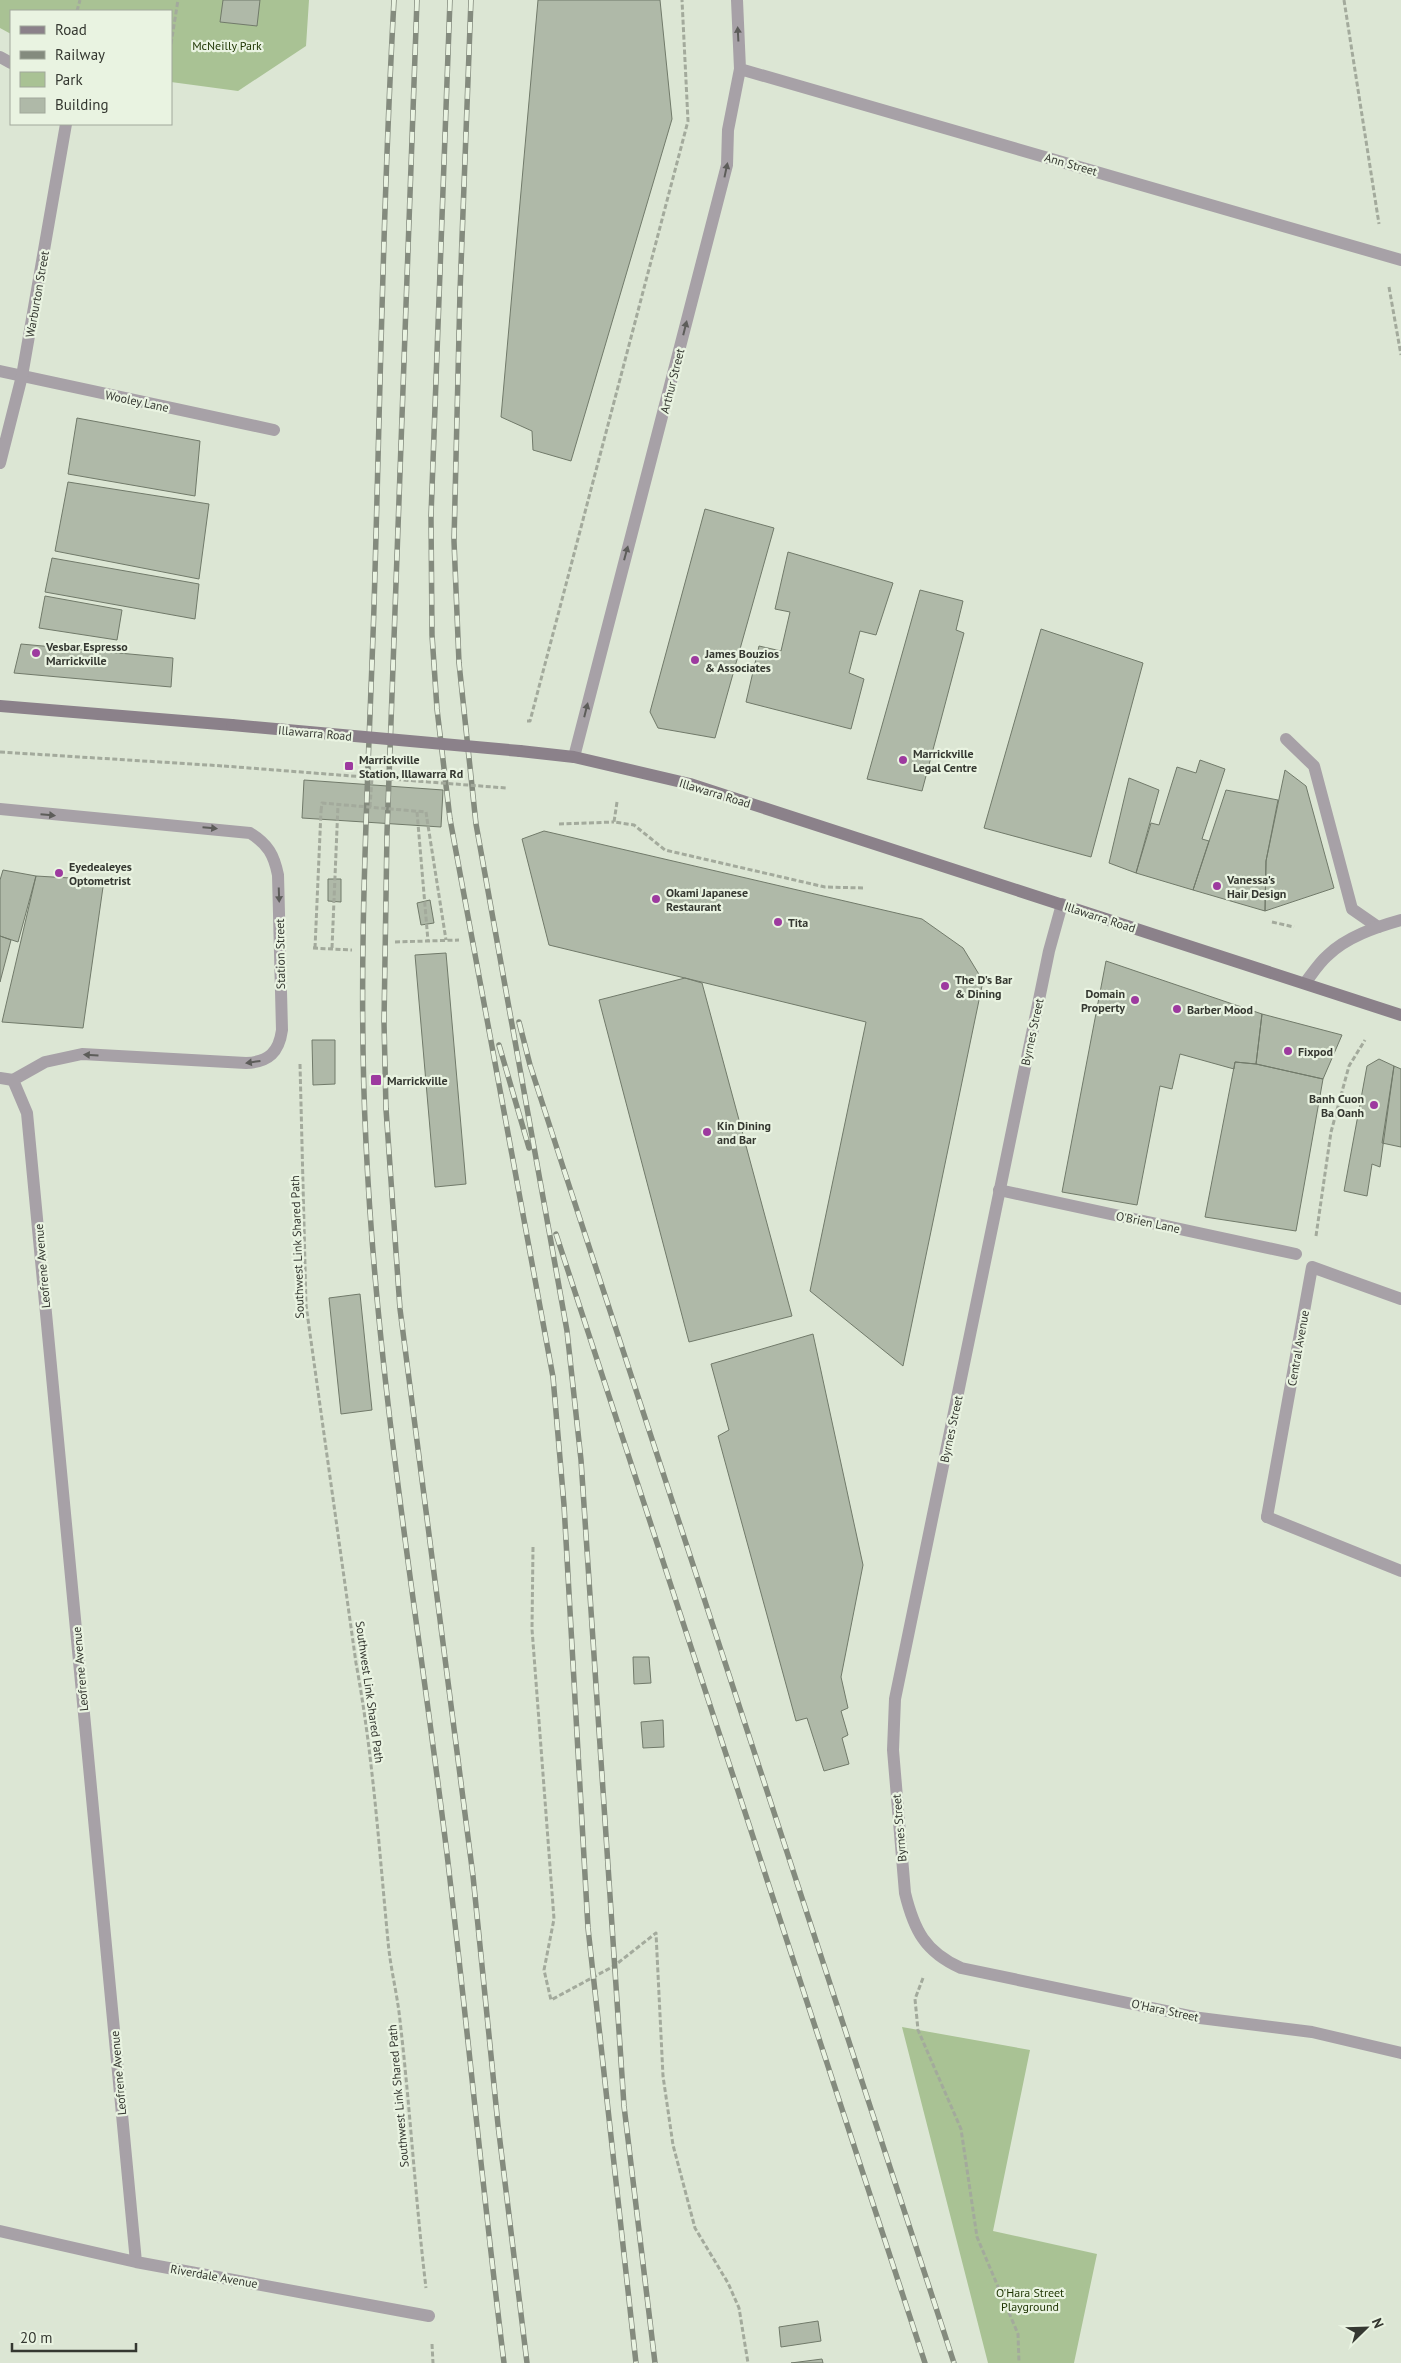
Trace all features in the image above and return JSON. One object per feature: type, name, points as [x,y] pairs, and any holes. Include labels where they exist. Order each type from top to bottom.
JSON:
[{"type":"main road","name":"Illawarra Road","points":[[0,706],[232,725],[574,757],[690,784],[1401,1015]]},
{"type":"street","name":"Arthur Street","points":[[574,757],[727,165],[728,130],[740,69],[737,0]]},
{"type":"street","name":"Ann Street","points":[[740,69],[1401,260]]},
{"type":"street","name":"Warburton Street","points":[[0,463],[22,376],[66,125]]},
{"type":"street","name":"Wooley Lane","points":[[0,371],[274,430]]},
{"type":"street","points":[[1286,739],[1314,766],[1352,908],[1378,927]]},
{"type":"street","name":"Station Street","points":[[0,809],[240,831],[250,833],[260,839],[269,848],[275,860],[278,875],[282,1030],[278,1049],[270,1058],[258,1062],[82,1054],[46,1062],[6,1079]]},
{"type":"street","name":"Byrnes Street","points":[[933,1952],[921,1937],[910,1916],[905,1893],[893,1750],[895,1700],[1049,951],[1062,904]]},
{"type":"street","points":[[1305,983],[1327,956],[1340,946],[1378,927],[1401,920]]},
{"type":"street","name":"Leofrene Avenue","points":[[6,1079],[28,1113],[136,2262]]},
{"type":"street","name":"O'Brien Lane","points":[[1000,1190],[1296,1254]]},
{"type":"street","points":[[1312,1267],[1401,1299]]},
{"type":"street","name":"Central Avenue","points":[[1312,1267],[1267,1517],[1401,1572]]},
{"type":"street","name":"O'Hara Street","points":[[933,1952],[960,1968],[1200,2018],[1312,2032],[1401,2053]]},
{"type":"street","name":"Riverdale Avenue","points":[[0,2231],[136,2262],[429,2316]]},
{"type":"path","points":[[172,38],[178,0]]},
{"type":"path","points":[[524,721],[530,721],[688,121],[682,0]]},
{"type":"path","points":[[1344,0],[1401,355]]},
{"type":"path","points":[[0,752],[224,766],[506,788]]},
{"type":"path","points":[[370,807],[372,778]]},
{"type":"path","points":[[614,822],[617,802]]},
{"type":"path","points":[[315,948],[322,803],[426,812],[446,940]]},
{"type":"path","points":[[332,948],[338,805]]},
{"type":"path","points":[[417,812],[428,941]]},
{"type":"path","points":[[559,824],[614,822],[634,825],[665,850],[825,887],[864,888]]},
{"type":"path","points":[[1272,922],[1294,927]]},
{"type":"path","points":[[396,942],[459,940]]},
{"type":"path","points":[[308,948],[352,950]]},
{"type":"path","name":"Southwest Link Shared Path","points":[[282,1030],[300,1052],[306,1306],[356,1663],[367,1721],[388,1944],[399,2011],[414,2180],[434,2363]]},
{"type":"path","points":[[1312,1267],[1331,1132],[1349,1066],[1365,1040]]},
{"type":"path","points":[[533,1547],[532,1629],[554,1920],[544,1970],[550,2000],[614,1966],[656,1932],[663,2076],[673,2145],[695,2228],[728,2283],[740,2308],[748,2363]]},
{"type":"path","points":[[933,1952],[915,1999],[918,2030],[961,2129],[977,2237],[1018,2334],[1019,2363]]},
{"type":"green space","name":"McNeilly Park","points":[[0,0],[309,0],[306,46],[238,91],[172,82],[172,10],[10,10],[10,33],[0,28]]},
{"type":"green space","name":"O'Hara Street Playground","points":[[902,2027],[1030,2050],[993,2231],[1097,2254],[1074,2363],[988,2363]]},
{"type":"building","points":[[223,0],[260,0],[257,26],[220,22]]},
{"type":"building","points":[[538,0],[660,0],[672,119],[571,461],[533,450],[532,431],[501,417]]},
{"type":"building","points":[[77,418],[200,441],[195,496],[68,474]]},
{"type":"building","points":[[68,482],[209,504],[199,579],[55,551]]},
{"type":"building","points":[[705,509],[774,528],[715,738],[658,728],[650,712]]},
{"type":"building","points":[[788,552],[893,583],[876,635],[860,631],[849,673],[864,679],[851,729],[746,702],[759,646],[781,651],[790,612],[775,609]]},
{"type":"building","points":[[52,558],[199,584],[195,619],[45,592]]},
{"type":"building","points":[[920,590],[963,601],[956,630],[964,633],[922,791],[867,779]]},
{"type":"building","points":[[45,596],[122,610],[117,640],[39,628]]},
{"type":"building","points":[[1041,629],[1143,663],[1091,857],[984,828]]},
{"type":"building","points":[[21,644],[173,658],[171,687],[14,673]]},
{"type":"building","points":[[1200,760],[1225,769],[1202,839],[1209,841],[1193,890],[1136,873],[1151,823],[1159,825],[1177,767],[1196,773]]},
{"type":"building","points":[[1285,770],[1306,786],[1334,888],[1265,911],[1266,861]]},
{"type":"building","points":[[1129,778],[1159,790],[1136,873],[1109,863]]},
{"type":"building","points":[[304,780],[443,790],[441,827],[302,818]]},
{"type":"building","points":[[1226,790],[1278,800],[1266,861],[1265,911],[1193,890]]},
{"type":"building","points":[[544,831],[922,919],[963,948],[983,981],[903,1366],[810,1291],[866,1022],[549,945],[522,839]]},
{"type":"building","points":[[3,870],[36,876],[18,942],[0,936],[0,880]]},
{"type":"building","points":[[36,876],[104,880],[83,1028],[2,1022]]},
{"type":"building","points":[[328,879],[341,879],[341,902],[328,901]]},
{"type":"building","points":[[430,900],[434,923],[421,925],[417,903]]},
{"type":"building","points":[[0,936],[11,940],[0,982]]},
{"type":"building","points":[[446,953],[466,1184],[435,1187],[415,955]]},
{"type":"building","points":[[1106,961],[1262,1014],[1256,1064],[1235,1062],[1234,1069],[1180,1054],[1172,1089],[1160,1086],[1137,1205],[1062,1192]]},
{"type":"building","points":[[685,978],[702,983],[792,1316],[689,1342],[599,1000]]},
{"type":"building","points":[[1262,1014],[1342,1035],[1323,1079],[1256,1064]]},
{"type":"building","points":[[312,1040],[335,1040],[335,1084],[313,1085]]},
{"type":"building","name":"Banh Cuon Ba Oanh","points":[[1379,1059],[1394,1066],[1380,1167],[1372,1164],[1367,1196],[1344,1191],[1367,1066]]},
{"type":"building","points":[[1235,1062],[1256,1064],[1323,1079],[1296,1231],[1205,1217]]},
{"type":"building","points":[[1394,1066],[1401,1069],[1401,1147],[1382,1143]]},
{"type":"building","points":[[360,1294],[372,1410],[341,1414],[329,1298]]},
{"type":"building","points":[[813,1334],[863,1565],[841,1677],[848,1708],[841,1711],[848,1735],[842,1738],[849,1764],[824,1771],[807,1718],[796,1721],[718,1436],[729,1430],[711,1364]]},
{"type":"building","points":[[633,1657],[649,1657],[651,1683],[634,1684]]},
{"type":"building","points":[[663,1720],[664,1747],[643,1748],[641,1722]]},
{"type":"building","points":[[818,2321],[821,2341],[781,2347],[779,2327]]},
{"type":"building","points":[[822,2359],[823,2363],[791,2363]]},
{"type":"railway","points":[[394,0],[384,228],[374,607],[364,875],[363,1009],[366,1143],[371,1232],[389,1411],[447,1854],[504,2363]]},
{"type":"railway","points":[[417,0],[387,833],[384,1022],[386,1109],[400,1309],[473,1876],[498,2125],[527,2363]]},
{"type":"railway","points":[[450,0],[431,516],[432,635],[437,709],[450,819],[553,1377],[564,1505],[588,1928],[636,2363]]},
{"type":"railway","points":[[471,0],[460,292],[454,541],[459,663],[476,824],[567,1331],[581,1460],[624,2106],[655,2363]]},
{"type":"railway","points":[[519,1022],[530,1065],[563,1167],[954,2363]]},
{"type":"railway","points":[[499,1045],[529,1148]]},
{"type":"railway","points":[[556,1234],[925,2363]]},
{"type":"place","name":"Vesbar Espresso Marrickville","points":[[36,653]]},
{"type":"place","name":"James Bouzios & Associates","points":[[695,660]]},
{"type":"place","name":"Marrickville Legal Centre","points":[[903,760]]},
{"type":"place","name":"Marrickville Station, Illawarra Rd","points":[[349,766]]},
{"type":"place","name":"Eyedealeyes Optometrist","points":[[59,873]]},
{"type":"place","name":"Vanessa's Hair Design","points":[[1217,886]]},
{"type":"place","name":"Okami Japanese Restaurant","points":[[656,899]]},
{"type":"place","name":"Tita","points":[[778,922]]},
{"type":"place","name":"The D's Bar & Dining","points":[[945,986]]},
{"type":"place","name":"Domain Property","points":[[1135,1000]]},
{"type":"place","name":"Barber Mood","points":[[1177,1009]]},
{"type":"place","name":"Fixpod","points":[[1288,1051]]},
{"type":"place","name":"Marrickville","points":[[376,1080]]},
{"type":"place","name":"Banh Cuon Ba Oanh","points":[[1374,1105]]},
{"type":"place","name":"Kin Dining and Bar","points":[[707,1132]]}]
